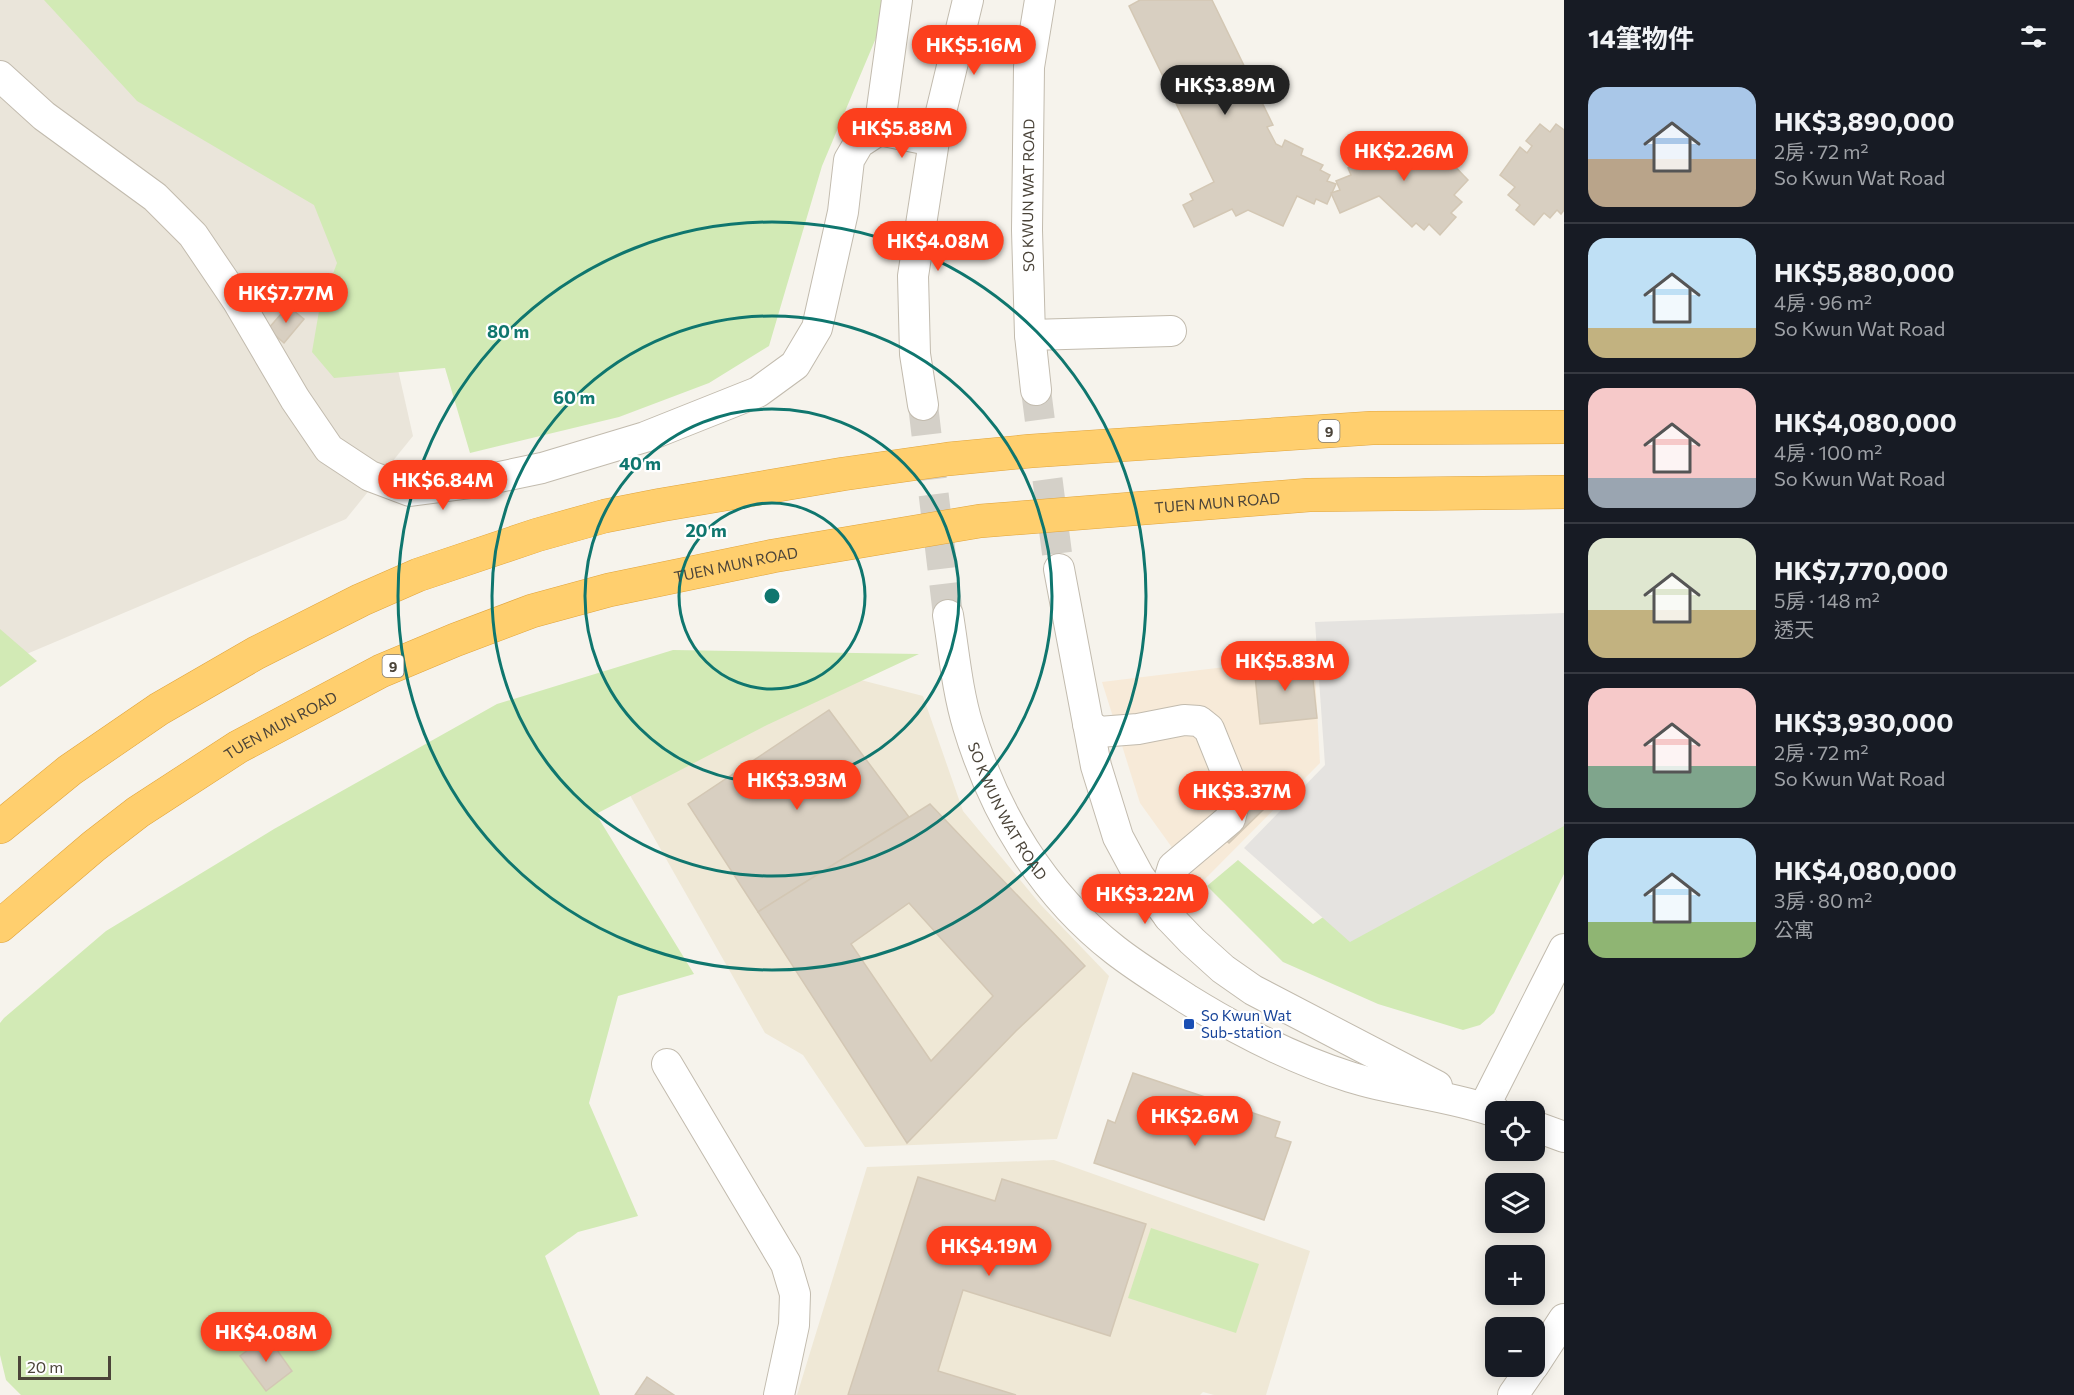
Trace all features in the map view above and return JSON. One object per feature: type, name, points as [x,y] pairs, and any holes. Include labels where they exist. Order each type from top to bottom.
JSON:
[{"type":"highway","name":"9","points":[[0,827],[70,770],[159,709],[266,647],[418,575],[537,535],[605,516],[843,474],[1031,450],[1372,428],[1564,427]]},
{"type":"highway","name":"TUEN MUN ROAD","points":[[0,926],[94,846],[138,812],[238,747],[381,671],[455,639],[532,611],[609,590],[773,556],[980,521],[1309,495],[1564,492]]},
{"type":"street","points":[[879,130],[897,0]]},
{"type":"street","points":[[923,405],[915,354],[913,276],[934,141],[968,0]]},
{"type":"street","name":"SO KWUN WAT ROAD","points":[[1036,390],[1030,334],[1027,230],[1029,67],[1040,0]]},
{"type":"street","points":[[0,75],[44,116],[155,197],[193,235],[237,300],[294,399],[329,449],[370,476],[410,491],[471,483],[542,468],[645,437],[758,392],[795,365],[817,328],[843,212],[849,160],[859,143],[879,130],[934,141]]},
{"type":"street","points":[[1030,334],[1172,331]]},
{"type":"street","points":[[1059,569],[1096,766],[1118,837],[1139,876],[1169,917],[1223,969],[1253,990],[1483,1107],[1563,954]]},
{"type":"street","name":"SO KWUN WAT ROAD","points":[[948,615],[968,725],[985,775],[1008,825],[1034,865],[1082,920],[1115,950],[1160,982],[1257,1039],[1350,1078],[1483,1107]]},
{"type":"street","points":[[1088,724],[1099,732],[1138,729],[1184,720],[1199,721],[1209,729],[1236,796],[1230,819],[1173,867],[1169,880],[1169,917]]},
{"type":"street","points":[[667,1064],[786,1264],[795,1294],[794,1326],[779,1395]]},
{"type":"street","points":[[1545,1130],[1564,1137]]},
{"type":"street","points":[[1545,1349],[1564,1319]]},
{"type":"street","points":[[1513,1395],[1526,1377]]},
{"type":"shaded area","points":[[0,0],[70,0],[351,162],[413,436],[346,519],[3,664],[0,661]]},
{"type":"shaded area","points":[[1564,613],[1564,826],[1350,942],[1244,848],[1325,765],[1315,622]]},
{"type":"shaded area","points":[[1314,656],[1320,763],[1199,885],[1140,803],[1102,682]]},
{"type":"shaded area","points":[[818,669],[923,696],[963,811],[1040,904],[1109,976],[1057,1139],[865,1147],[803,1055],[765,1033],[623,783]]},
{"type":"shaded area","points":[[1054,1160],[1310,1251],[1266,1395],[1214,1395],[1203,1392],[1200,1395],[797,1395],[867,1167]]},
{"type":"green space","points":[[44,0],[892,0],[822,166],[769,346],[709,383],[619,417],[470,453],[445,368],[334,378],[312,352],[319,311],[337,263],[314,205],[137,101]]},
{"type":"green space","points":[[0,629],[37,661],[0,687]]},
{"type":"green space","points":[[673,650],[919,654],[767,725],[596,814],[694,974],[618,996],[589,1103],[638,1216],[578,1232],[545,1256],[600,1395],[21,1395],[6,1380],[0,1355],[0,1023],[4,1018],[106,931],[274,829],[497,704]]},
{"type":"green space","points":[[1564,807],[1564,874],[1494,1013],[1480,1025],[1463,1030],[1378,1004],[1283,962],[1207,886],[1238,860],[1313,924],[1399,865]]},
{"type":"green space","points":[[1151,1228],[1259,1264],[1236,1333],[1128,1298]]},
{"type":"building","points":[[1140,0],[1212,0],[1273,125],[1267,127],[1276,144],[1282,147],[1285,140],[1303,149],[1301,155],[1323,165],[1320,170],[1330,175],[1327,181],[1336,184],[1327,204],[1316,199],[1314,204],[1297,196],[1283,226],[1248,210],[1236,216],[1232,209],[1194,227],[1183,205],[1193,200],[1190,194],[1214,182],[1129,6]]},
{"type":"building","points":[[1540,124],[1550,132],[1556,124],[1564,130],[1564,210],[1561,214],[1557,210],[1550,218],[1544,213],[1534,225],[1516,210],[1520,205],[1508,195],[1515,187],[1500,175],[1520,147],[1527,153],[1532,146],[1526,141]]},
{"type":"building","points":[[1386,135],[1389,143],[1396,140],[1398,145],[1406,137],[1413,144],[1423,135],[1439,150],[1433,156],[1439,161],[1444,155],[1468,180],[1454,195],[1462,202],[1451,213],[1456,217],[1440,235],[1429,224],[1424,230],[1416,223],[1412,227],[1379,196],[1340,213],[1331,193],[1340,190],[1336,181],[1351,175],[1348,168],[1361,162],[1359,156],[1367,153],[1364,144]]},
{"type":"building","points":[[298,281],[316,297],[303,311],[285,294]]},
{"type":"building","points":[[288,306],[304,319],[284,343],[268,329]]},
{"type":"building","points":[[1311,661],[1317,718],[1260,724],[1254,666]]},
{"type":"building","points":[[829,710],[909,817],[758,912],[688,804]]},
{"type":"building","points":[[1255,800],[1264,809],[1229,843],[1220,835]]},
{"type":"building","points":[[930,804],[1085,966],[1016,1031],[907,1143],[758,912]],"holes":[[[909,903],[993,996],[931,1061],[851,944]]]},
{"type":"building","points":[[1133,1073],[1280,1122],[1275,1137],[1291,1142],[1264,1220],[1094,1163],[1108,1120],[1115,1123]]},
{"type":"building","points":[[918,1177],[995,1201],[1002,1179],[1146,1224],[1110,1336],[963,1290],[938,1371],[1016,1395],[848,1395]]},
{"type":"building","points":[[267,1336],[292,1371],[266,1391],[240,1356]]},
{"type":"building","points":[[647,1377],[674,1395],[635,1395]]},
{"type":"tunnel","points":[[1036,390],[1059,569]]},
{"type":"tunnel","points":[[923,405],[948,615]]},
{"type":"place","name":"So Kwun Wat Sub-station","points":[[1189,1024]]}]
